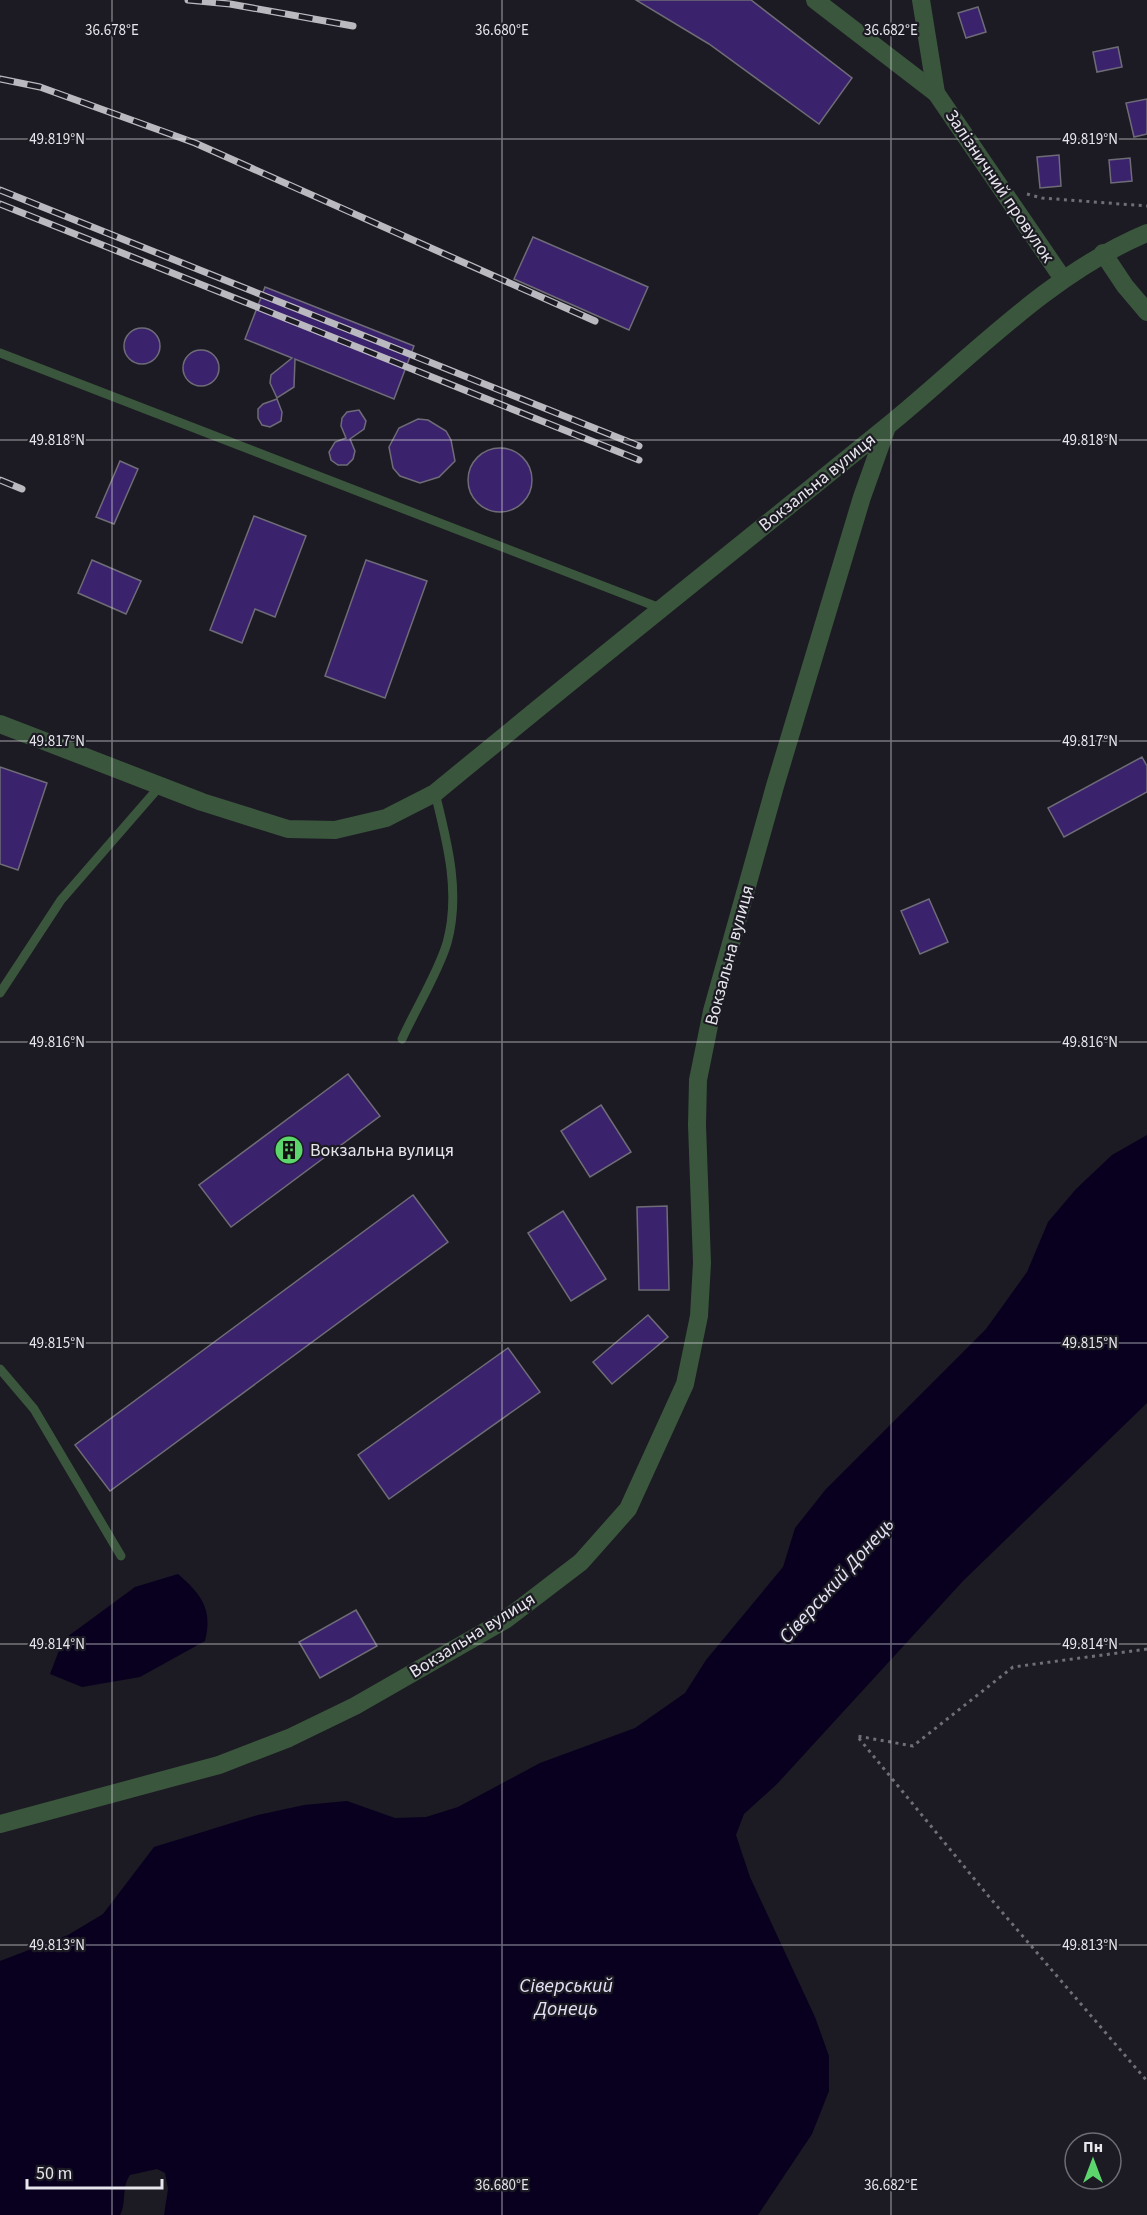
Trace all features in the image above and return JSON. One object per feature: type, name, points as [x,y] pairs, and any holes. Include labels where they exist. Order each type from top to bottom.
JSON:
[{"type":"street","name":"Залізничний провулок","points":[[815,0],[936,93],[1063,279]]},
{"type":"street","name":"Залізничний провулок","points":[[921,0],[936,93]]},
{"type":"street","name":"Вокзальна вулиця","points":[[0,724],[160,786],[288,829],[335,830],[386,818],[435,793],[660,608],[887,427],[1063,279],[1103,252],[1147,233]]},
{"type":"street","points":[[1103,252],[1125,286],[1147,312]]},
{"type":"street","name":"Вокзальна вулиця","points":[[0,1824],[219,1765],[290,1738],[355,1706],[505,1620],[581,1562],[628,1509],[685,1384],[699,1316],[702,1263],[697,1125],[698,1080],[712,1011],[778,775],[862,497],[887,427]]},
{"type":"lane","points":[[0,353],[660,608]]},
{"type":"lane","points":[[0,993],[61,900],[160,786]]},
{"type":"lane","points":[[402,1039],[447,944],[453,912],[451,858],[435,793]]},
{"type":"lane","points":[[0,1369],[34,1409],[121,1556]]},
{"type":"path","points":[[1026,194],[1053,200],[1147,206]]},
{"type":"path","points":[[1147,1649],[1013,1667],[913,1746],[857,1736],[990,1899],[1147,2081]]},
{"type":"water","name":"Сіверський Донець","points":[[1147,1135],[1147,1403],[963,1581],[777,1784],[744,1814],[736,1835],[750,1877],[815,2017],[829,2056],[829,2091],[812,2134],[758,2215],[164,2215],[168,2189],[165,2173],[157,2169],[130,2175],[120,2215],[0,2215],[0,1961],[68,1935],[103,1914],[154,1847],[258,1815],[304,1805],[347,1801],[395,1818],[426,1817],[458,1807],[540,1763],[635,1728],[685,1693],[706,1660],[783,1567],[795,1528],[826,1489],[986,1329],[1027,1272],[1048,1222],[1076,1189],[1112,1155]]},
{"type":"water","points":[[178,1574],[193,1588],[203,1603],[207,1620],[205,1641],[140,1677],[82,1687],[50,1674],[63,1640],[135,1587]]},
{"type":"building","points":[[636,0],[751,0],[852,78],[819,124],[709,44]]},
{"type":"building","points":[[978,7],[986,32],[966,38],[958,13]]},
{"type":"building","points":[[1118,47],[1122,67],[1097,72],[1093,52]]},
{"type":"building","points":[[1147,99],[1147,134],[1134,137],[1126,103]]},
{"type":"building","points":[[1059,155],[1061,186],[1040,188],[1037,157]]},
{"type":"building","points":[[1130,158],[1132,181],[1111,183],[1109,160]]},
{"type":"building","points":[[533,237],[648,287],[629,330],[514,279]]},
{"type":"building","points":[[265,287],[414,346],[394,399],[295,359],[294,387],[277,398],[270,383],[271,375],[292,358],[245,339]]},
{"type":"building","points":[[142,328],[155,333],[160,346],[155,359],[142,364],[129,359],[124,346],[129,333]]},
{"type":"building","points":[[201,350],[214,355],[219,368],[214,381],[201,386],[188,381],[183,368],[188,355]]},
{"type":"building","points":[[277,399],[282,412],[281,421],[270,427],[262,425],[258,418],[258,409],[263,404]]},
{"type":"building","points":[[359,410],[366,421],[364,429],[350,439],[355,451],[353,459],[347,465],[338,465],[331,460],[329,452],[335,442],[346,438],[341,426],[342,418],[347,412]]},
{"type":"building","points":[[418,419],[428,420],[446,431],[451,440],[455,461],[439,477],[420,483],[400,476],[393,468],[389,447],[399,428]]},
{"type":"building","points":[[500,448],[518,453],[523,457],[527,462],[532,480],[527,498],[523,503],[518,507],[500,512],[482,507],[477,503],[473,498],[468,480],[473,462],[477,457],[482,453]]},
{"type":"building","points":[[120,461],[138,469],[114,524],[96,517]]},
{"type":"building","points":[[254,516],[306,536],[275,617],[255,609],[242,643],[210,630]]},
{"type":"building","points":[[92,560],[141,581],[126,614],[78,593]]},
{"type":"building","points":[[366,560],[427,581],[385,698],[325,676]]},
{"type":"building","points":[[1142,757],[1147,766],[1147,792],[1064,837],[1048,808]]},
{"type":"building","points":[[0,767],[47,783],[18,870],[0,864]]},
{"type":"building","points":[[929,899],[948,942],[920,954],[901,911]]},
{"type":"building","name":"Вокзальна вулиця","points":[[348,1074],[380,1116],[231,1227],[199,1185]]},
{"type":"building","points":[[601,1105],[631,1152],[590,1177],[561,1131]]},
{"type":"building","points":[[413,1195],[448,1242],[110,1491],[75,1445]]},
{"type":"building","points":[[667,1206],[669,1290],[639,1290],[637,1207]]},
{"type":"building","points":[[563,1211],[606,1279],[571,1301],[528,1233]]},
{"type":"building","points":[[648,1315],[668,1337],[612,1384],[593,1362]]},
{"type":"building","points":[[508,1348],[540,1392],[389,1499],[358,1455]]},
{"type":"building","points":[[356,1610],[377,1646],[320,1678],[299,1642]]},
{"type":"railway","points":[[188,0],[230,4],[353,26]]},
{"type":"railway","points":[[0,79],[40,87],[195,143],[595,321]]},
{"type":"railway","points":[[0,190],[639,446]]},
{"type":"railway","points":[[0,204],[639,460]]},
{"type":"railway","points":[[0,480],[22,489]]},
{"type":"place","name":"Вокзальна вулиця","points":[[289,1150]]}]
